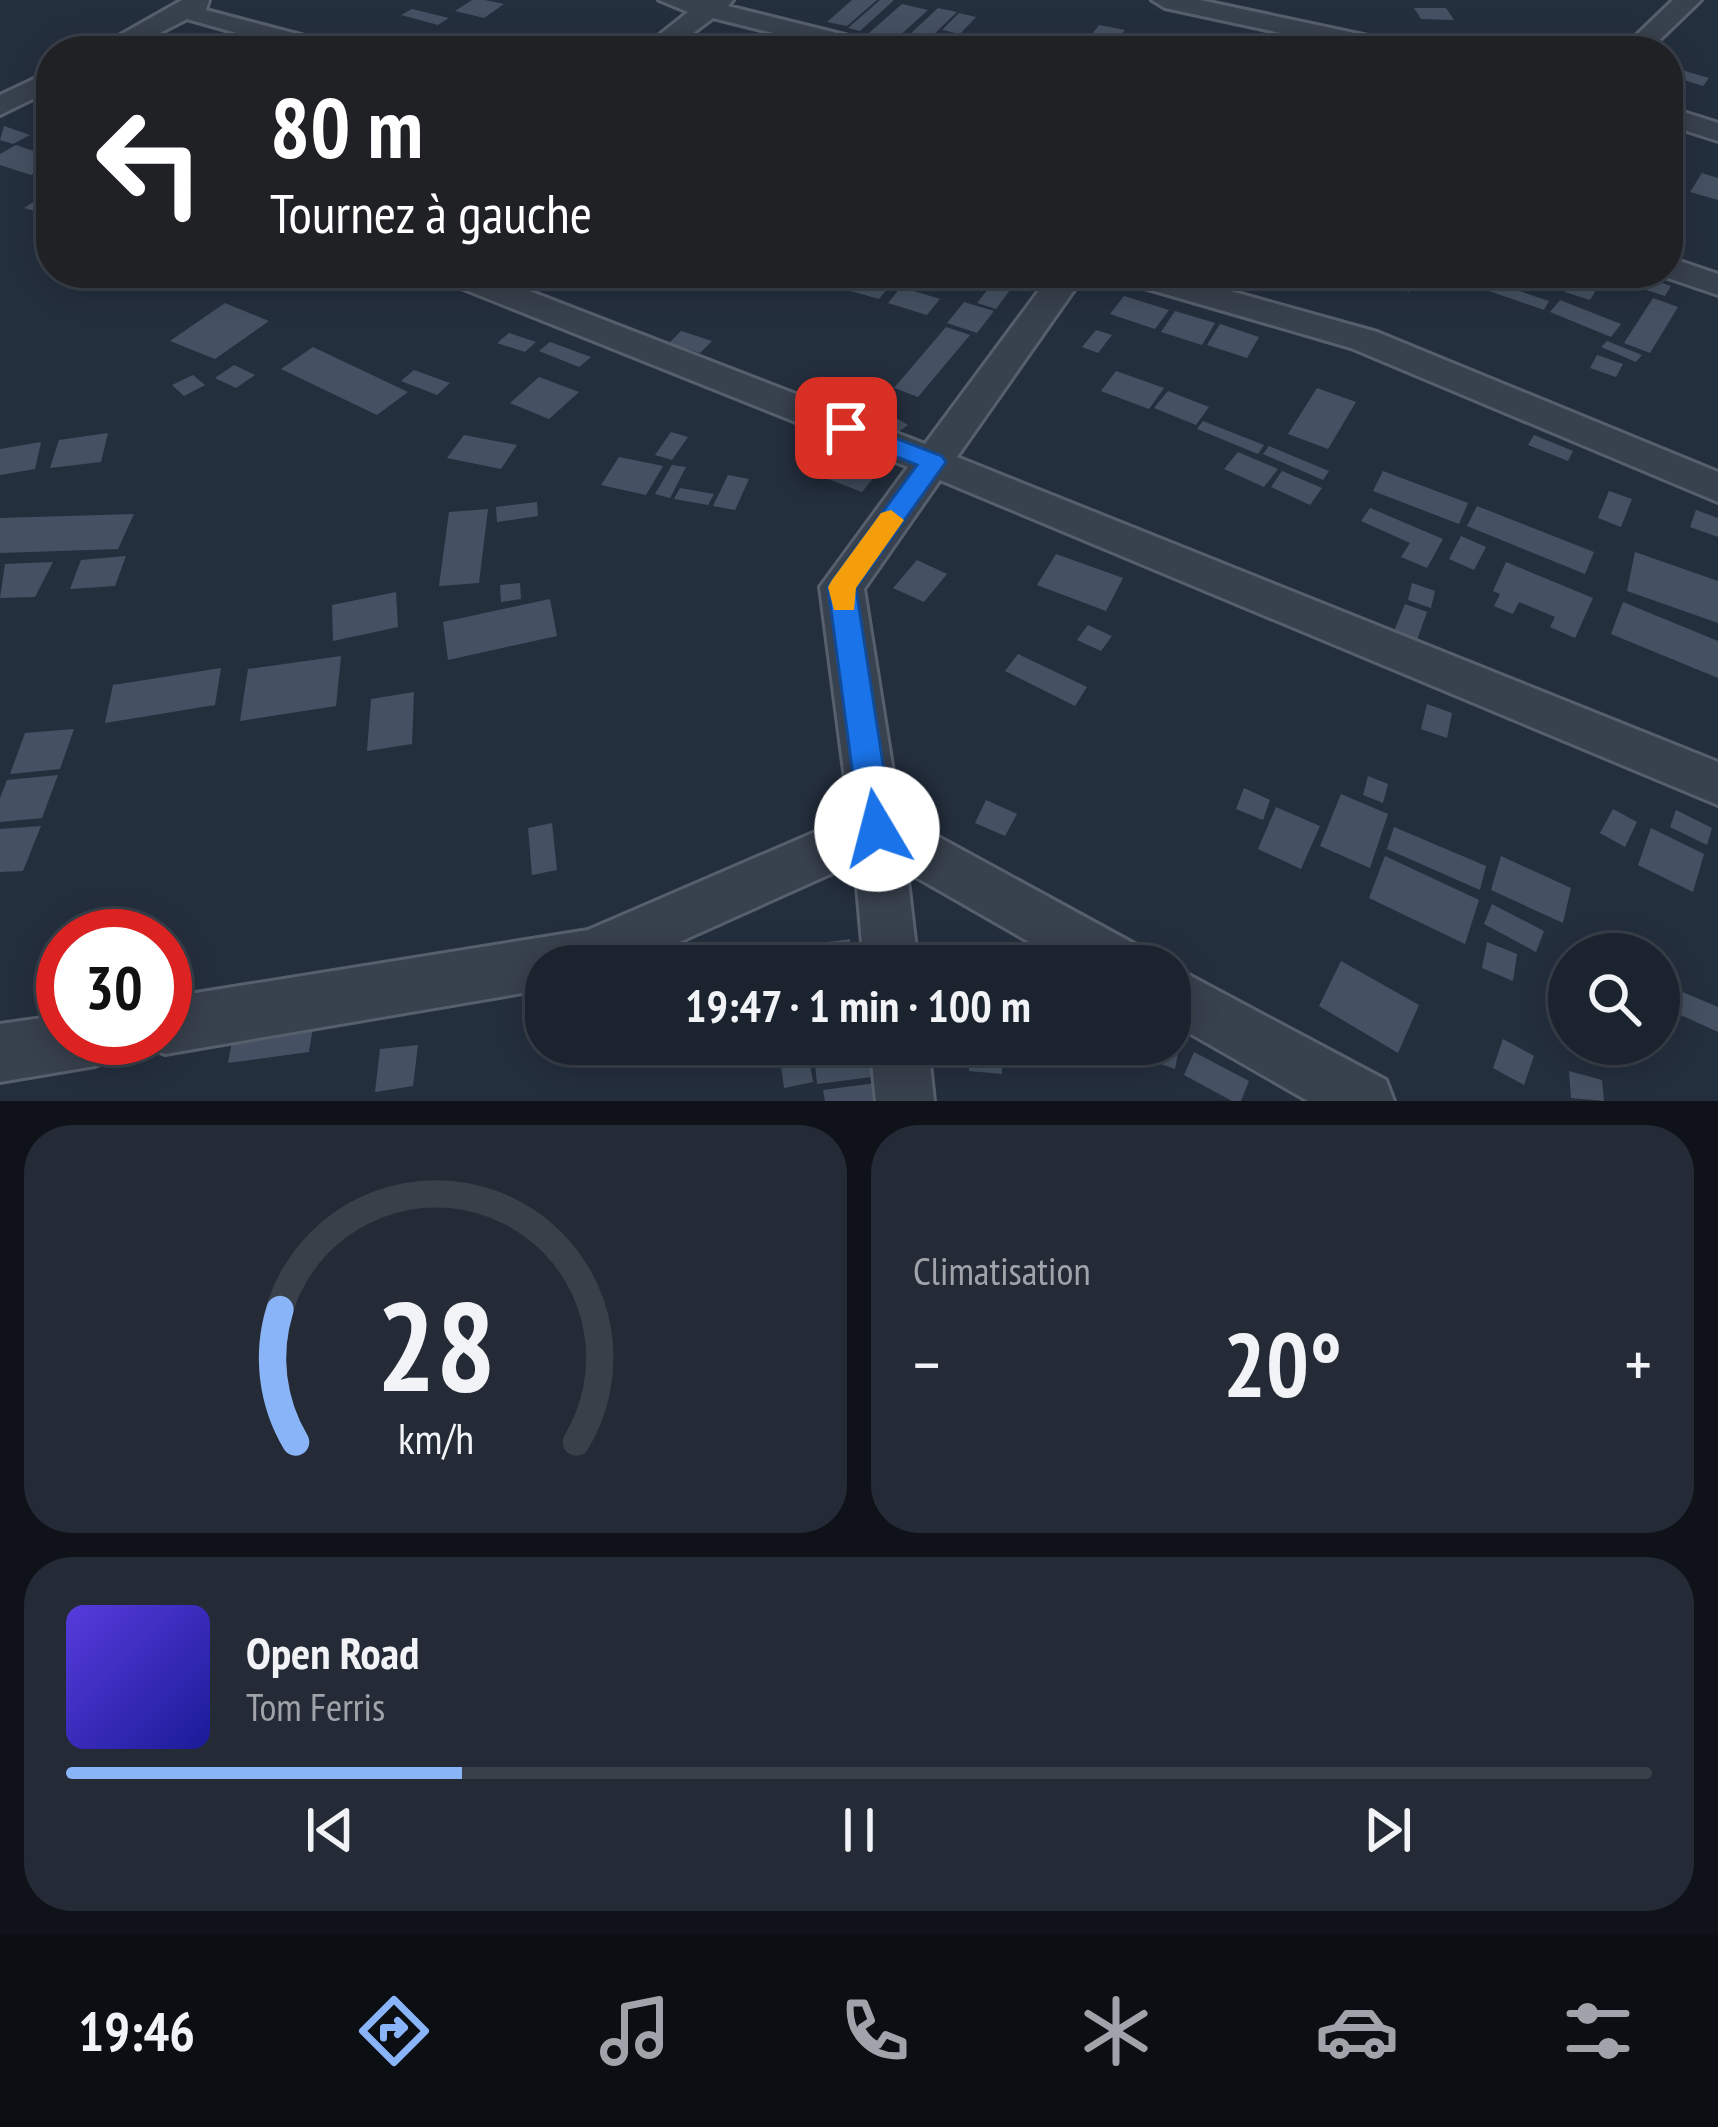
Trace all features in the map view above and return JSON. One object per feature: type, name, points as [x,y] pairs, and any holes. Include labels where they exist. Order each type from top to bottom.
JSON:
[{"type":"street","points":[[672,0],[714,4],[824,36]]},
{"type":"street","points":[[1165,0],[1332,36]]},
{"type":"street","points":[[1649,36],[1688,0]]},
{"type":"street","points":[[133,36],[193,4],[197,15],[275,36]]},
{"type":"street","points":[[672,36],[714,4]]},
{"type":"street","points":[[1240,36],[1253,19]]},
{"type":"street","points":[[0,106],[36,87]]},
{"type":"street","points":[[1683,120],[1718,131]]},
{"type":"street","points":[[1683,272],[1718,285]]},
{"type":"street","points":[[491,288],[933,462],[1718,784]]},
{"type":"street","points":[[889,945],[842,587],[1058,288]]},
{"type":"street","points":[[1182,288],[1364,340],[1718,488]]},
{"type":"street","points":[[877,829],[1085,945]]},
{"type":"street","points":[[192,1022],[591,955],[877,829]]},
{"type":"street","points":[[1191,1004],[1365,1101]]},
{"type":"street","points":[[2,1055],[36,1049]]},
{"type":"street","points":[[901,1065],[905,1101]]},
{"type":"building","points":[[472,0],[504,4],[484,18],[455,11]]},
{"type":"building","points":[[852,0],[877,0],[847,26],[827,22]]},
{"type":"building","points":[[880,0],[894,0],[860,31],[848,28]]},
{"type":"building","points":[[902,4],[928,10],[899,36],[869,33]]},
{"type":"building","points":[[938,8],[957,12],[932,36],[908,36]]},
{"type":"building","points":[[1414,8],[1446,8],[1454,20],[1421,19]]},
{"type":"building","points":[[412,9],[449,18],[438,25],[401,15]]},
{"type":"building","points":[[959,13],[976,17],[960,34],[942,30]]},
{"type":"building","points":[[1099,25],[1125,30],[1121,36],[1091,36]]},
{"type":"building","points":[[1683,70],[1709,78],[1703,86],[1683,80]]},
{"type":"building","points":[[4,126],[30,135],[13,144],[0,140]]},
{"type":"building","points":[[16,145],[36,152],[36,172],[31,175],[0,165],[0,154]]},
{"type":"building","points":[[1702,173],[1718,178],[1718,200],[1690,192]]},
{"type":"building","points":[[839,288],[888,288],[879,299]]},
{"type":"building","points":[[900,288],[940,299],[927,315],[888,303]]},
{"type":"building","points":[[989,288],[1010,290],[996,309],[977,303]]},
{"type":"building","points":[[1480,288],[1510,288],[1549,301],[1544,310]]},
{"type":"building","points":[[1568,288],[1597,288],[1590,300],[1565,292]]},
{"type":"building","points":[[1640,288],[1670,288],[1665,296]]},
{"type":"building","points":[[1124,296],[1169,310],[1155,329],[1110,314]]},
{"type":"building","points":[[1653,298],[1678,307],[1650,353],[1624,343]]},
{"type":"building","points":[[1560,300],[1621,324],[1611,337],[1550,312]]},
{"type":"building","points":[[964,302],[994,311],[977,333],[947,323]]},
{"type":"building","points":[[225,303],[269,321],[215,359],[170,341]]},
{"type":"building","points":[[1175,311],[1215,323],[1202,345],[1161,332]]},
{"type":"building","points":[[1220,324],[1259,337],[1247,358],[1207,345]]},
{"type":"building","points":[[946,327],[970,335],[918,397],[894,388]]},
{"type":"building","points":[[1096,330],[1112,335],[1098,353],[1082,347]]},
{"type":"building","points":[[681,331],[712,341],[700,353],[669,343]]},
{"type":"building","points":[[509,333],[536,342],[525,352],[497,343]]},
{"type":"building","points":[[1607,341],[1642,355],[1636,362],[1601,347]]},
{"type":"building","points":[[550,342],[591,357],[579,367],[539,351]]},
{"type":"building","points":[[313,347],[408,392],[377,415],[281,369]]},
{"type":"building","points":[[1597,355],[1623,364],[1616,377],[1590,368]]},
{"type":"building","points":[[234,365],[255,375],[236,388],[215,378]]},
{"type":"building","points":[[414,370],[450,383],[437,395],[401,381]]},
{"type":"building","points":[[1116,371],[1164,388],[1149,409],[1101,391]]},
{"type":"building","points":[[193,375],[205,385],[184,396],[172,385]]},
{"type":"building","points":[[539,377],[579,392],[549,419],[510,403]]},
{"type":"building","points":[[1317,388],[1356,402],[1328,449],[1288,434]]},
{"type":"building","points":[[1168,391],[1209,407],[1196,425],[1154,408]]},
{"type":"building","points":[[886,412],[908,425],[893,436],[872,422]]},
{"type":"building","points":[[1203,421],[1264,445],[1258,454],[1197,429]]},
{"type":"building","points":[[671,432],[688,437],[672,460],[655,455]]},
{"type":"building","points":[[108,433],[101,462],[50,468],[59,440]]},
{"type":"building","points":[[464,435],[517,445],[501,469],[447,458]]},
{"type":"building","points":[[1534,435],[1573,451],[1568,461],[1528,445]]},
{"type":"building","points":[[41,442],[35,469],[0,475],[0,449]]},
{"type":"building","points":[[1269,446],[1329,471],[1323,480],[1263,454]]},
{"type":"building","points":[[1238,452],[1278,469],[1264,487],[1224,469]]},
{"type":"building","points":[[619,457],[663,466],[646,495],[601,485]]},
{"type":"building","points":[[836,464],[874,477],[862,492],[825,478]]},
{"type":"building","points":[[672,465],[686,467],[670,498],[655,494]]},
{"type":"building","points":[[1282,471],[1322,488],[1310,505],[1271,487]]},
{"type":"building","points":[[1383,471],[1468,503],[1459,524],[1373,491]]},
{"type":"building","points":[[728,475],[749,479],[735,510],[713,506]]},
{"type":"building","points":[[680,488],[714,494],[708,505],[674,499]]},
{"type":"building","points":[[1609,491],[1632,499],[1621,527],[1598,518]]},
{"type":"building","points":[[537,502],[538,516],[497,522],[496,507]]},
{"type":"building","points":[[1477,506],[1594,552],[1585,574],[1467,526]]},
{"type":"building","points":[[1370,508],[1443,539],[1427,568],[1401,557],[1410,543],[1361,521]]},
{"type":"building","points":[[488,509],[479,583],[439,586],[449,512]]},
{"type":"building","points":[[1696,510],[1718,518],[1718,537],[1690,527]]},
{"type":"building","points":[[134,514],[118,549],[0,553],[0,518]]},
{"type":"building","points":[[1461,536],[1486,547],[1474,570],[1449,559]]},
{"type":"building","points":[[1635,552],[1718,581],[1718,623],[1627,591]]},
{"type":"building","points":[[1056,554],[1123,578],[1106,611],[1037,585]]},
{"type":"building","points":[[126,556],[115,586],[70,589],[81,560]]},
{"type":"building","points":[[917,560],[947,574],[924,602],[893,588]]},
{"type":"building","points":[[53,562],[35,597],[0,598],[5,564]]},
{"type":"building","points":[[1506,562],[1593,598],[1575,638],[1550,627],[1555,617],[1519,602],[1513,614],[1494,606],[1500,594],[1493,591]]},
{"type":"building","points":[[520,583],[521,599],[501,602],[500,585]]},
{"type":"building","points":[[1412,583],[1435,591],[1431,608],[1408,600]]},
{"type":"building","points":[[396,592],[398,627],[333,641],[332,605]]},
{"type":"building","points":[[550,599],[557,636],[448,660],[443,622]]},
{"type":"building","points":[[1623,602],[1718,641],[1718,678],[1611,634]]},
{"type":"building","points":[[1405,604],[1427,612],[1417,640],[1394,631]]},
{"type":"building","points":[[1088,625],[1112,636],[1101,651],[1077,640]]},
{"type":"building","points":[[1018,654],[1087,687],[1075,706],[1005,671]]},
{"type":"building","points":[[341,656],[336,706],[240,721],[248,669]]},
{"type":"building","points":[[221,668],[215,705],[105,723],[113,685]]},
{"type":"building","points":[[414,692],[412,744],[367,751],[371,699]]},
{"type":"building","points":[[1427,704],[1452,713],[1447,738],[1421,729]]},
{"type":"building","points":[[74,729],[60,769],[10,774],[25,733]]},
{"type":"building","points":[[58,775],[42,818],[0,822],[0,798],[7,780]]},
{"type":"building","points":[[1368,776],[1388,784],[1383,803],[1363,795]]},
{"type":"building","points":[[1244,788],[1270,800],[1263,820],[1236,809]]},
{"type":"building","points":[[1341,794],[1388,814],[1370,868],[1320,846]]},
{"type":"building","points":[[986,800],[1017,814],[1005,836],[975,823]]},
{"type":"building","points":[[1276,807],[1320,826],[1301,869],[1258,849]]},
{"type":"building","points":[[1613,809],[1637,822],[1625,847],[1600,833]]},
{"type":"building","points":[[1676,810],[1712,828],[1707,845],[1670,827]]},
{"type":"building","points":[[552,823],[557,870],[532,875],[528,828]]},
{"type":"building","points":[[41,826],[23,871],[0,872],[0,829]]},
{"type":"building","points":[[1394,827],[1486,866],[1480,890],[1387,849]]},
{"type":"building","points":[[1651,828],[1704,854],[1693,892],[1638,865]]},
{"type":"building","points":[[1385,856],[1479,900],[1465,944],[1369,898]]},
{"type":"building","points":[[1501,856],[1571,888],[1563,923],[1491,890]]},
{"type":"building","points":[[1492,904],[1544,931],[1536,952],[1484,924]]},
{"type":"building","points":[[850,939],[851,945],[805,945]]},
{"type":"building","points":[[1487,942],[1517,954],[1513,981],[1482,968]]},
{"type":"building","points":[[1341,961],[1419,1005],[1398,1053],[1319,1006]]},
{"type":"building","points":[[1680,991],[1718,1007],[1718,1032],[1680,1015]]},
{"type":"building","points":[[315,1015],[309,1052],[228,1063],[235,1026]]},
{"type":"building","points":[[1503,1039],[1534,1056],[1524,1085],[1493,1068]]},
{"type":"building","points":[[418,1045],[413,1086],[375,1092],[380,1049]]},
{"type":"building","points":[[1194,1052],[1249,1081],[1241,1101],[1232,1101],[1184,1075]]},
{"type":"building","points":[[781,1065],[810,1065],[813,1082],[784,1088]]},
{"type":"building","points":[[815,1065],[870,1065],[872,1077],[817,1084]]},
{"type":"building","points":[[969,1065],[1002,1065],[1002,1074],[969,1071]]},
{"type":"building","points":[[1569,1071],[1602,1080],[1604,1101],[1571,1098]]},
{"type":"building","points":[[876,1083],[878,1101],[825,1101],[823,1090]]},
{"type":"slow traffic","points":[[844,603],[842,587],[891,520]]},
{"type":"route","points":[[846,428],[933,462],[842,587],[877,829]]}]
